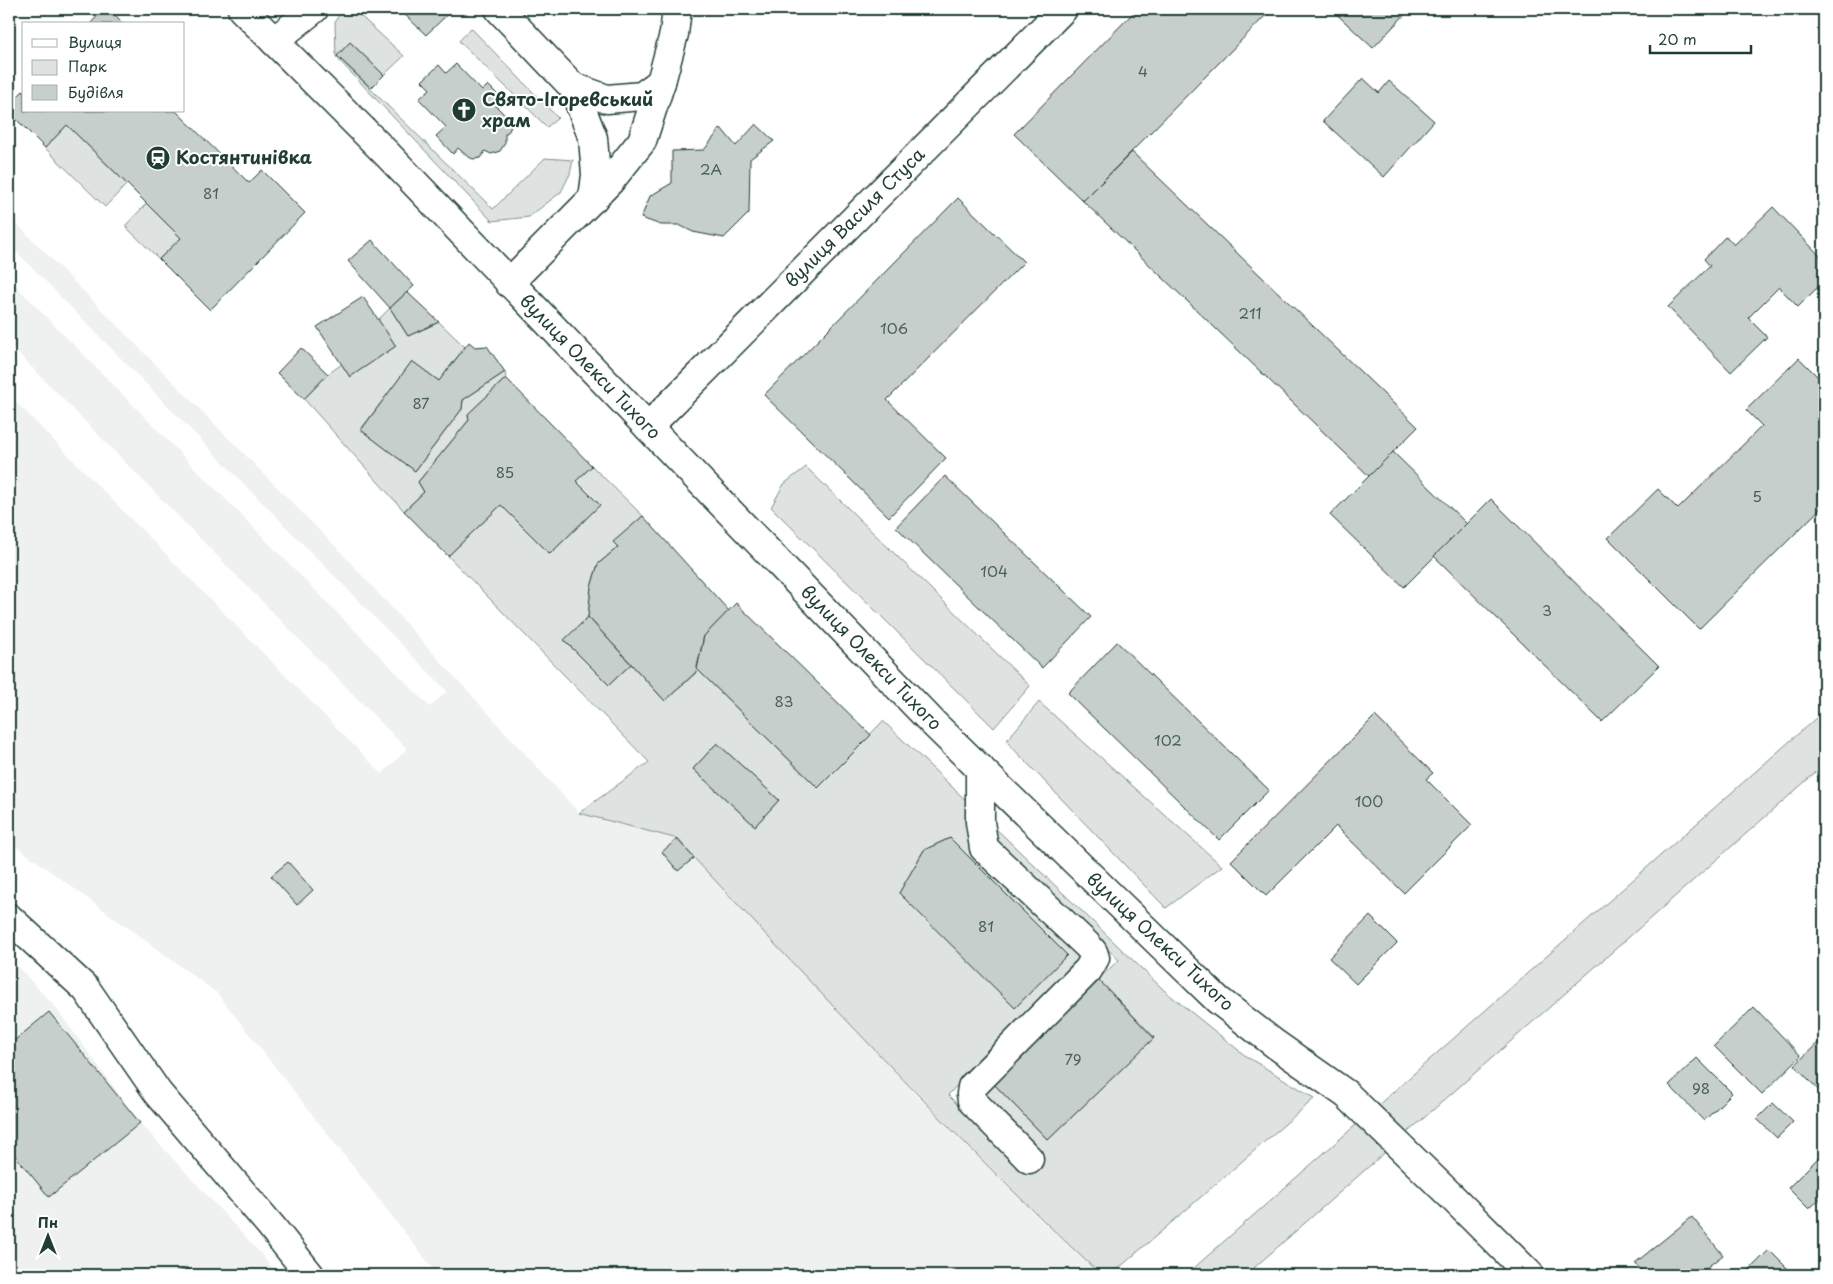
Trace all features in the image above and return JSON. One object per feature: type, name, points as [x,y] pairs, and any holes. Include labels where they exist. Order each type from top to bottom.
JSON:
[{"type":"street","name":"вулиця Олекси Тихого","points":[[242,9],[388,155],[933,723],[1218,1000],[1274,1044],[1346,1094],[1530,1275]]},
{"type":"street","points":[[274,41],[314,9]]},
{"type":"street","points":[[499,9],[573,86],[592,138],[596,175],[593,199]]},
{"type":"street","points":[[509,283],[610,181],[642,141],[674,34],[677,9]]},
{"type":"street","name":"вулиця Василя Стуса","points":[[648,427],[1063,9]]},
{"type":"street","points":[[573,86],[608,99],[642,96],[661,82]]},
{"type":"street","points":[[980,768],[980,822],[984,848],[1087,945],[1095,958],[1088,970],[972,1086],[972,1101],[1029,1159]]},
{"type":"street","points":[[9,918],[86,989],[158,1093],[310,1275]]},
{"type":"shaded area","points":[[9,216],[337,548],[579,813],[677,839],[922,1101],[1042,1221],[1101,1275],[438,1275],[217,993],[9,841],[9,395],[382,774],[407,749],[9,344],[9,279],[430,707],[447,691],[9,244]]},
{"type":"shaded area","points":[[9,957],[56,1008],[140,1123],[263,1256],[278,1275],[9,1275]]},
{"type":"green space","points":[[342,9],[353,9],[404,56],[384,75],[350,42],[337,56],[493,209],[545,158],[573,160],[570,174],[561,192],[529,217],[492,221],[336,57],[335,22]]},
{"type":"green space","points":[[471,28],[558,118],[547,127],[459,41]]},
{"type":"green space","points":[[67,125],[127,184],[105,207],[45,148]]},
{"type":"green space","points":[[147,203],[181,238],[159,259],[125,226]]},
{"type":"green space","points":[[390,308],[408,336],[439,322],[465,347],[439,381],[412,362],[361,429],[415,471],[462,409],[463,400],[505,372],[506,378],[468,414],[469,420],[418,482],[424,492],[404,511],[304,399],[328,374],[342,364],[350,377],[378,320]]},
{"type":"green space","points":[[592,466],[643,516],[614,542],[618,547],[598,564],[591,587],[588,617],[565,640],[609,685],[631,664],[665,701],[696,673],[697,669],[818,788],[883,721],[974,808],[971,821],[1082,955],[948,1095],[1022,1170],[1039,1152],[982,1092],[992,1082],[1048,1140],[1154,1037],[1098,979],[1119,960],[991,840],[989,822],[1166,992],[1247,1057],[1315,1098],[1111,1275],[1101,1275],[944,1122],[678,839],[579,813],[649,762],[448,556],[501,505],[550,554],[600,505],[576,481]],"holes":[[[717,743],[779,800],[755,826],[693,769]],[[950,838],[1067,955],[1015,1007],[900,892],[924,850]]]},
{"type":"green space","points":[[806,467],[1030,686],[994,728],[771,507],[784,484]]},
{"type":"green space","points":[[1039,702],[1222,866],[1166,908],[1006,741]]},
{"type":"green space","points":[[1824,711],[1824,765],[1246,1275],[1186,1275]]},
{"type":"building","points":[[104,9],[109,9],[122,22],[92,22]]},
{"type":"building","points":[[399,9],[453,9],[426,35]]},
{"type":"building","points":[[1137,9],[1272,9],[1083,201],[1014,134]]},
{"type":"building","points":[[1331,9],[1410,9],[1373,48]]},
{"type":"building","points":[[350,42],[384,75],[371,88],[337,56]]},
{"type":"building","name":"Свято-Ігоревський храм","points":[[456,64],[482,91],[488,85],[502,99],[496,106],[507,117],[511,126],[505,134],[505,143],[500,151],[491,154],[485,151],[481,158],[473,159],[458,148],[453,154],[436,136],[446,127],[419,99],[430,89],[422,81],[439,65],[446,73]]},
{"type":"building","points":[[1363,78],[1379,93],[1389,81],[1434,121],[1384,177],[1323,121]]},
{"type":"building","points":[[22,92],[22,112],[177,112],[249,183],[262,170],[305,213],[210,310],[159,259],[181,238],[67,125],[45,148],[9,112],[9,105]]},
{"type":"building","points":[[756,124],[774,141],[750,159],[749,213],[724,238],[693,232],[679,225],[661,225],[641,218],[650,196],[672,183],[672,151],[704,150],[721,128],[736,146]]},
{"type":"building","points":[[1132,152],[1418,427],[1369,476],[1083,201]]},
{"type":"building","points":[[958,198],[1024,262],[887,400],[946,458],[889,517],[764,395]]},
{"type":"building","points":[[1773,207],[1824,260],[1824,281],[1798,307],[1779,287],[1748,318],[1767,337],[1731,372],[1668,307],[1710,266],[1704,259],[1726,236],[1734,245]]},
{"type":"building","points":[[372,240],[414,286],[390,308],[348,261]]},
{"type":"building","points":[[407,292],[439,322],[408,336],[390,308]]},
{"type":"building","points":[[363,297],[396,346],[350,377],[317,327]]},
{"type":"building","points":[[469,342],[475,347],[487,346],[505,372],[463,400],[462,409],[415,471],[361,430],[412,361],[439,381]]},
{"type":"building","points":[[301,348],[328,374],[304,399],[277,373]]},
{"type":"building","points":[[1799,358],[1824,383],[1824,505],[1699,629],[1608,538],[1658,489],[1678,509],[1762,426],[1746,410]]},
{"type":"building","points":[[506,378],[592,466],[576,481],[600,505],[550,554],[501,505],[448,556],[404,511],[424,492],[418,482],[469,420],[468,414]]},
{"type":"building","points":[[1393,452],[1467,524],[1404,587],[1330,515]]},
{"type":"building","points":[[945,476],[1091,617],[1042,668],[896,527]]},
{"type":"building","points":[[1491,499],[1659,666],[1602,722],[1434,556]]},
{"type":"building","points":[[643,516],[729,611],[704,636],[696,672],[665,701],[588,617],[591,587],[598,564],[618,547],[613,542]]},
{"type":"building","points":[[736,603],[871,735],[818,788],[697,669],[704,636]]},
{"type":"building","points":[[588,617],[631,664],[609,685],[564,640]]},
{"type":"building","points":[[1117,642],[1269,790],[1219,840],[1068,693]]},
{"type":"building","points":[[1375,716],[1433,773],[1426,779],[1472,825],[1404,893],[1336,826],[1266,896],[1231,861]]},
{"type":"building","points":[[717,743],[779,800],[755,826],[693,769]]},
{"type":"building","points":[[950,838],[1067,955],[1015,1008],[899,893],[924,850]]},
{"type":"building","points":[[677,839],[694,858],[678,871],[662,852]]},
{"type":"building","points":[[288,862],[313,890],[297,905],[271,876]]},
{"type":"building","points":[[1370,916],[1397,943],[1356,984],[1329,958]]},
{"type":"building","points":[[1098,979],[1154,1038],[1048,1140],[992,1082]]},
{"type":"building","points":[[1754,1007],[1801,1056],[1762,1094],[1714,1046]]},
{"type":"building","points":[[49,1012],[140,1123],[49,1197],[9,1148],[9,1045]]},
{"type":"building","points":[[1824,1037],[1824,1096],[1795,1065]]},
{"type":"building","points":[[1697,1058],[1732,1093],[1704,1121],[1669,1085]]},
{"type":"building","points":[[1773,1103],[1793,1122],[1777,1138],[1757,1119]]},
{"type":"building","points":[[1821,1155],[1824,1158],[1824,1195],[1809,1209],[1788,1188]]},
{"type":"building","points":[[1692,1217],[1723,1255],[1697,1275],[1645,1275],[1635,1263]]},
{"type":"building","points":[[1769,1250],[1787,1268],[1780,1275],[1745,1274]]},
{"type":"building","points":[[186,1267],[194,1275],[176,1275]]},
{"type":"place","name":"Свято-Ігоревський храм","points":[[464,110]]},
{"type":"place","name":"Костянтинівка","points":[[158,158]]}]
